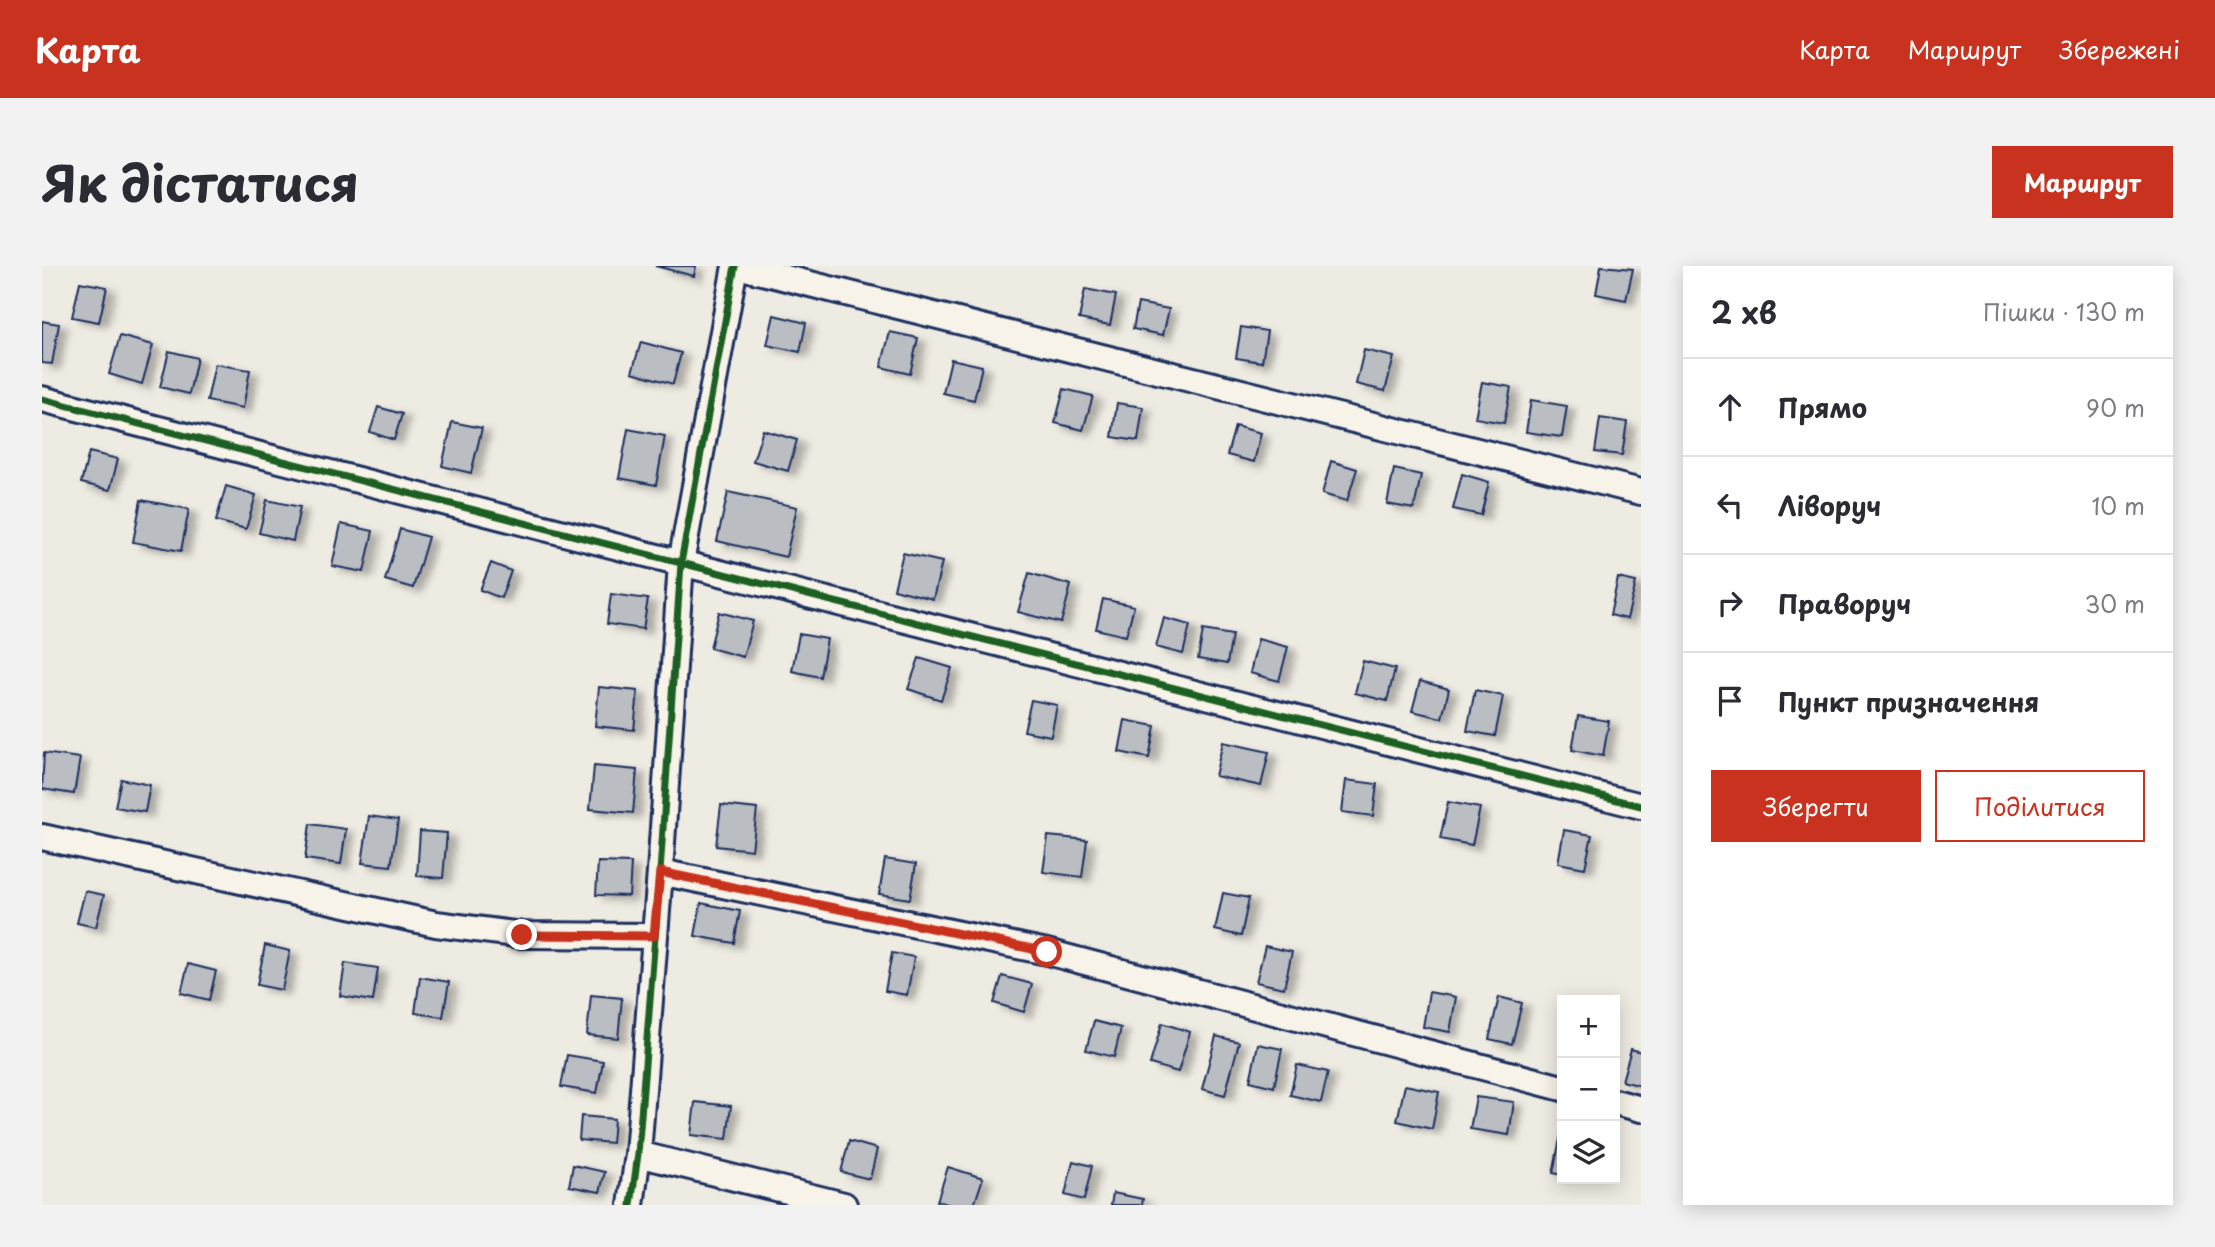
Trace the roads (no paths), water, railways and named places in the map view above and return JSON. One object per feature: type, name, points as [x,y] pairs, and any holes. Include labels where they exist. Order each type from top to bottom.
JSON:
[{"type":"street","points":[[631,1205],[638,1154],[660,872],[681,563],[737,266],[1641,492]]},
{"type":"street","points":[[42,399],[1641,806]]},
{"type":"street","points":[[42,837],[436,923],[522,935],[654,936]]},
{"type":"street","points":[[660,872],[1047,952],[1557,1087]]},
{"type":"street","points":[[1620,1103],[1641,1109]]},
{"type":"street","points":[[638,1154],[844,1205]]}]
